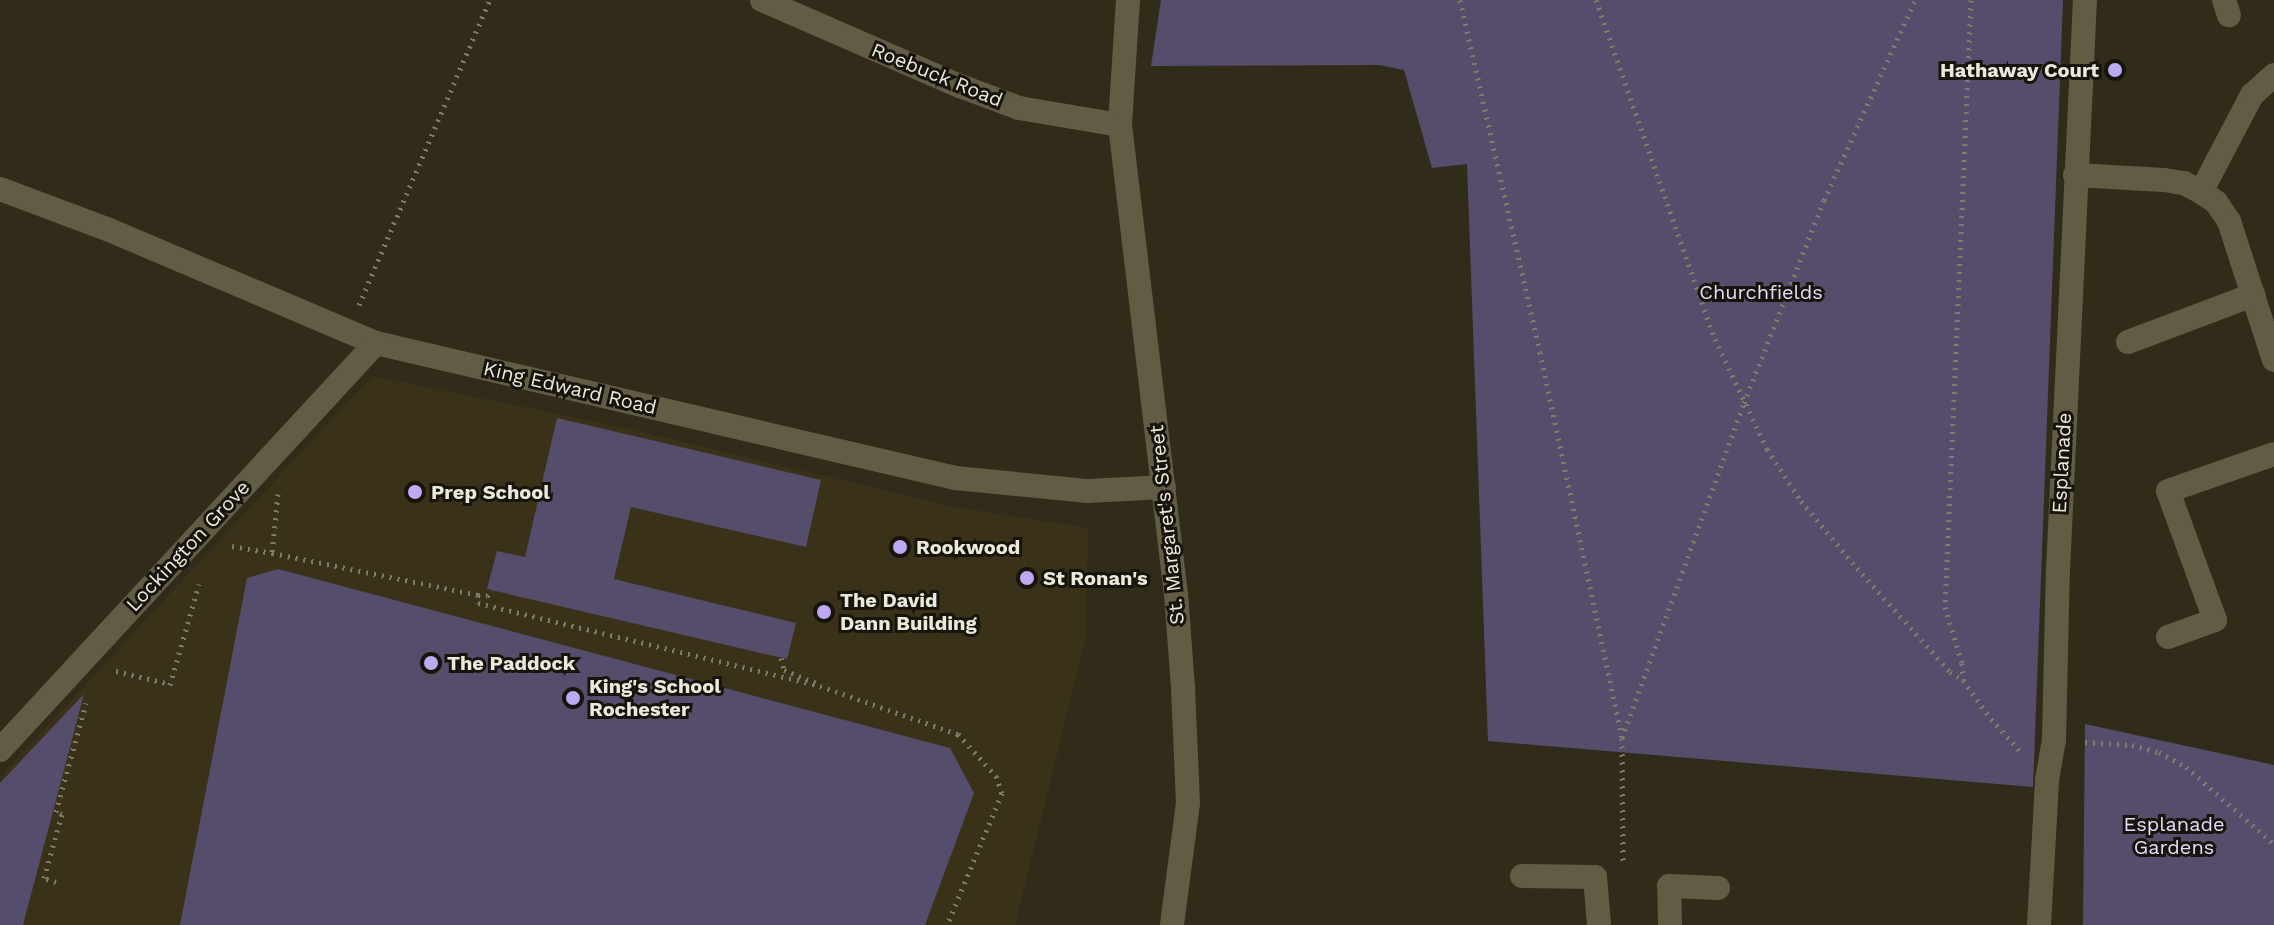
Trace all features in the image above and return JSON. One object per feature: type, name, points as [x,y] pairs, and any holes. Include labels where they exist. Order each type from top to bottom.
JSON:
[{"type":"street","name":"Roebuck Road","points":[[762,0],[960,86],[1019,108],[1120,125]]},
{"type":"street","name":"St. Margaret's Street","points":[[1128,0],[1120,125],[1176,594],[1188,803],[1172,925]]},
{"type":"street","name":"Esplanade","points":[[2039,925],[2047,780],[2054,740],[2075,175],[2085,0]]},
{"type":"street","points":[[2201,192],[2252,95],[2274,75]]},
{"type":"street","points":[[2075,175],[2175,181],[2216,202],[2229,221],[2272,344]]},
{"type":"street","name":"King Edward Road","points":[[0,189],[107,229],[376,343],[955,478],[1088,491],[1164,487]]},
{"type":"street","points":[[2128,342],[2253,295]]},
{"type":"street","name":"Lockington Grove","points":[[0,750],[376,343]]},
{"type":"street","points":[[2168,637],[2215,620],[2168,491],[2274,454]]},
{"type":"street","points":[[1522,876],[1595,877],[1599,925]]},
{"type":"street","points":[[1670,925],[1669,886],[1718,888]]},
{"type":"path","points":[[348,331],[490,0]]},
{"type":"path","points":[[1460,0],[1622,738],[1624,879]]},
{"type":"path","points":[[1596,0],[1715,339],[1772,459],[1801,501],[1950,672],[1963,680],[1991,719],[2047,780]]},
{"type":"path","points":[[1622,738],[1744,403],[1824,200],[1915,0]]},
{"type":"path","points":[[1963,680],[1944,591],[1971,0]]},
{"type":"path","points":[[272,553],[279,491]]},
{"type":"path","points":[[227,545],[478,595],[487,596],[493,591]]},
{"type":"path","points":[[113,670],[170,685],[189,627],[201,571]]},
{"type":"path","points":[[478,595],[478,603],[820,686],[958,734],[996,776],[1002,793],[947,925]]},
{"type":"path","points":[[781,658],[784,670],[808,677],[820,686]]},
{"type":"path","points":[[56,882],[44,878],[62,814],[56,812],[88,695]]},
{"type":"path","points":[[2054,740],[2132,745],[2159,752],[2186,767],[2274,844]]},
{"type":"shaded area","name":"King's School Rochester","points":[[372,376],[616,426],[954,507],[1088,528],[1086,638],[1015,925],[0,925],[0,777]]},
{"type":"green space","name":"Churchfields","points":[[1161,0],[2063,0],[2033,787],[1488,741],[1467,164],[1432,168],[1404,70],[1379,65],[1151,66]]},
{"type":"green space","points":[[557,418],[821,480],[806,547],[631,507],[614,579],[796,623],[787,659],[487,589],[497,551],[525,557]]},
{"type":"green space","name":"The Paddock","points":[[278,569],[950,748],[974,793],[925,925],[180,925],[247,578]]},
{"type":"green space","points":[[84,694],[23,925],[0,925],[0,783]]},
{"type":"green space","name":"Esplanade Gardens","points":[[2085,724],[2274,765],[2274,925],[2083,925]]},
{"type":"place","name":"Hathaway Court","points":[[2115,70]]},
{"type":"place","name":"Prep School","points":[[415,492]]},
{"type":"place","name":"Rookwood","points":[[900,547]]},
{"type":"place","name":"St Ronan's","points":[[1027,578]]},
{"type":"place","name":"The David Dann Building","points":[[824,612]]},
{"type":"place","name":"The Paddock","points":[[431,663]]},
{"type":"place","name":"King's School Rochester","points":[[573,698]]}]
